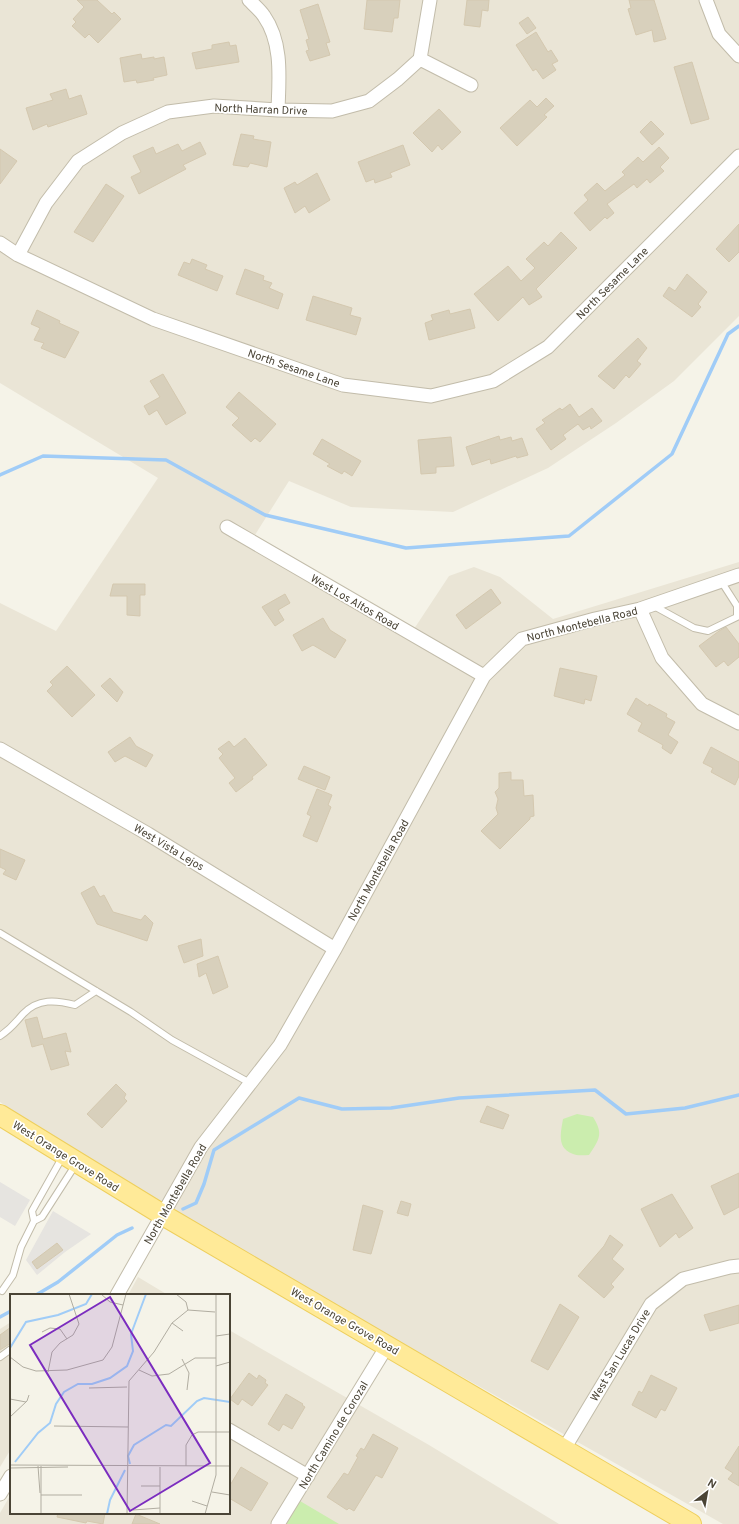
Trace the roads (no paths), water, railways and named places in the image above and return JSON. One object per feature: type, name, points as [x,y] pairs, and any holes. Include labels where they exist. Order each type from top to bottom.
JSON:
[{"type":"main road","name":"West Orange Grove Road","points":[[0,1115],[163,1215],[691,1524]]},
{"type":"street","points":[[249,0],[264,15],[272,32],[279,59],[278,110]]},
{"type":"street","points":[[430,0],[420,59],[471,85]]},
{"type":"street","points":[[706,0],[719,34],[739,56]]},
{"type":"street","name":"North Harran Drive","points":[[18,254],[46,203],[78,162],[122,133],[168,112],[214,106],[278,110],[332,111],[369,101],[398,79],[420,59]]},
{"type":"street","name":"North Sesame Lane","points":[[0,243],[18,254],[153,319],[343,385],[431,396],[493,381],[548,347],[739,156]]},
{"type":"street","name":"West Los Altos Road","points":[[227,527],[484,676]]},
{"type":"street","name":"North Montebella Road","points":[[118,1294],[201,1147],[280,1045],[335,949],[484,676],[522,639],[646,607],[739,575]]},
{"type":"street","points":[[646,607],[662,658],[702,704],[739,722]]},
{"type":"street","name":"West Vista Lejos","points":[[0,749],[148,834],[335,949]]},
{"type":"street","name":"West San Lucas Drive","points":[[564,1449],[651,1304],[683,1279],[739,1266]]},
{"type":"street","name":"North Camino de Corozal","points":[[278,1524],[387,1346]]},
{"type":"street","points":[[230,1431],[308,1476]]},
{"type":"street","points":[[0,1494],[10,1478]]},
{"type":"lane","points":[[646,607],[694,628],[708,631],[738,616],[737,606],[721,581]]},
{"type":"lane","points":[[0,933],[131,1012],[169,1038],[250,1083]]},
{"type":"lane","points":[[0,1036],[10,1029],[24,1013],[41,1002],[61,1001],[75,1005],[96,991]]},
{"type":"lane","points":[[34,1221],[42,1218],[70,1158]]},
{"type":"lane","points":[[2,1291],[14,1275],[21,1247],[34,1221],[32,1211],[70,1158]]},
{"type":"lane","points":[[0,1357],[10,1351]]},
{"type":"waterway","points":[[0,475],[43,456],[166,460],[265,515],[406,548],[569,536],[672,454],[728,334],[739,326]]},
{"type":"waterway","points":[[183,1209],[196,1203],[204,1184],[214,1150],[299,1098],[342,1109],[391,1108],[459,1098],[595,1090],[626,1114],[685,1108],[739,1095]]},
{"type":"waterway","points":[[38,1294],[58,1282],[117,1235],[132,1228]]},
{"type":"waterway","points":[[0,1317],[10,1312]]}]
